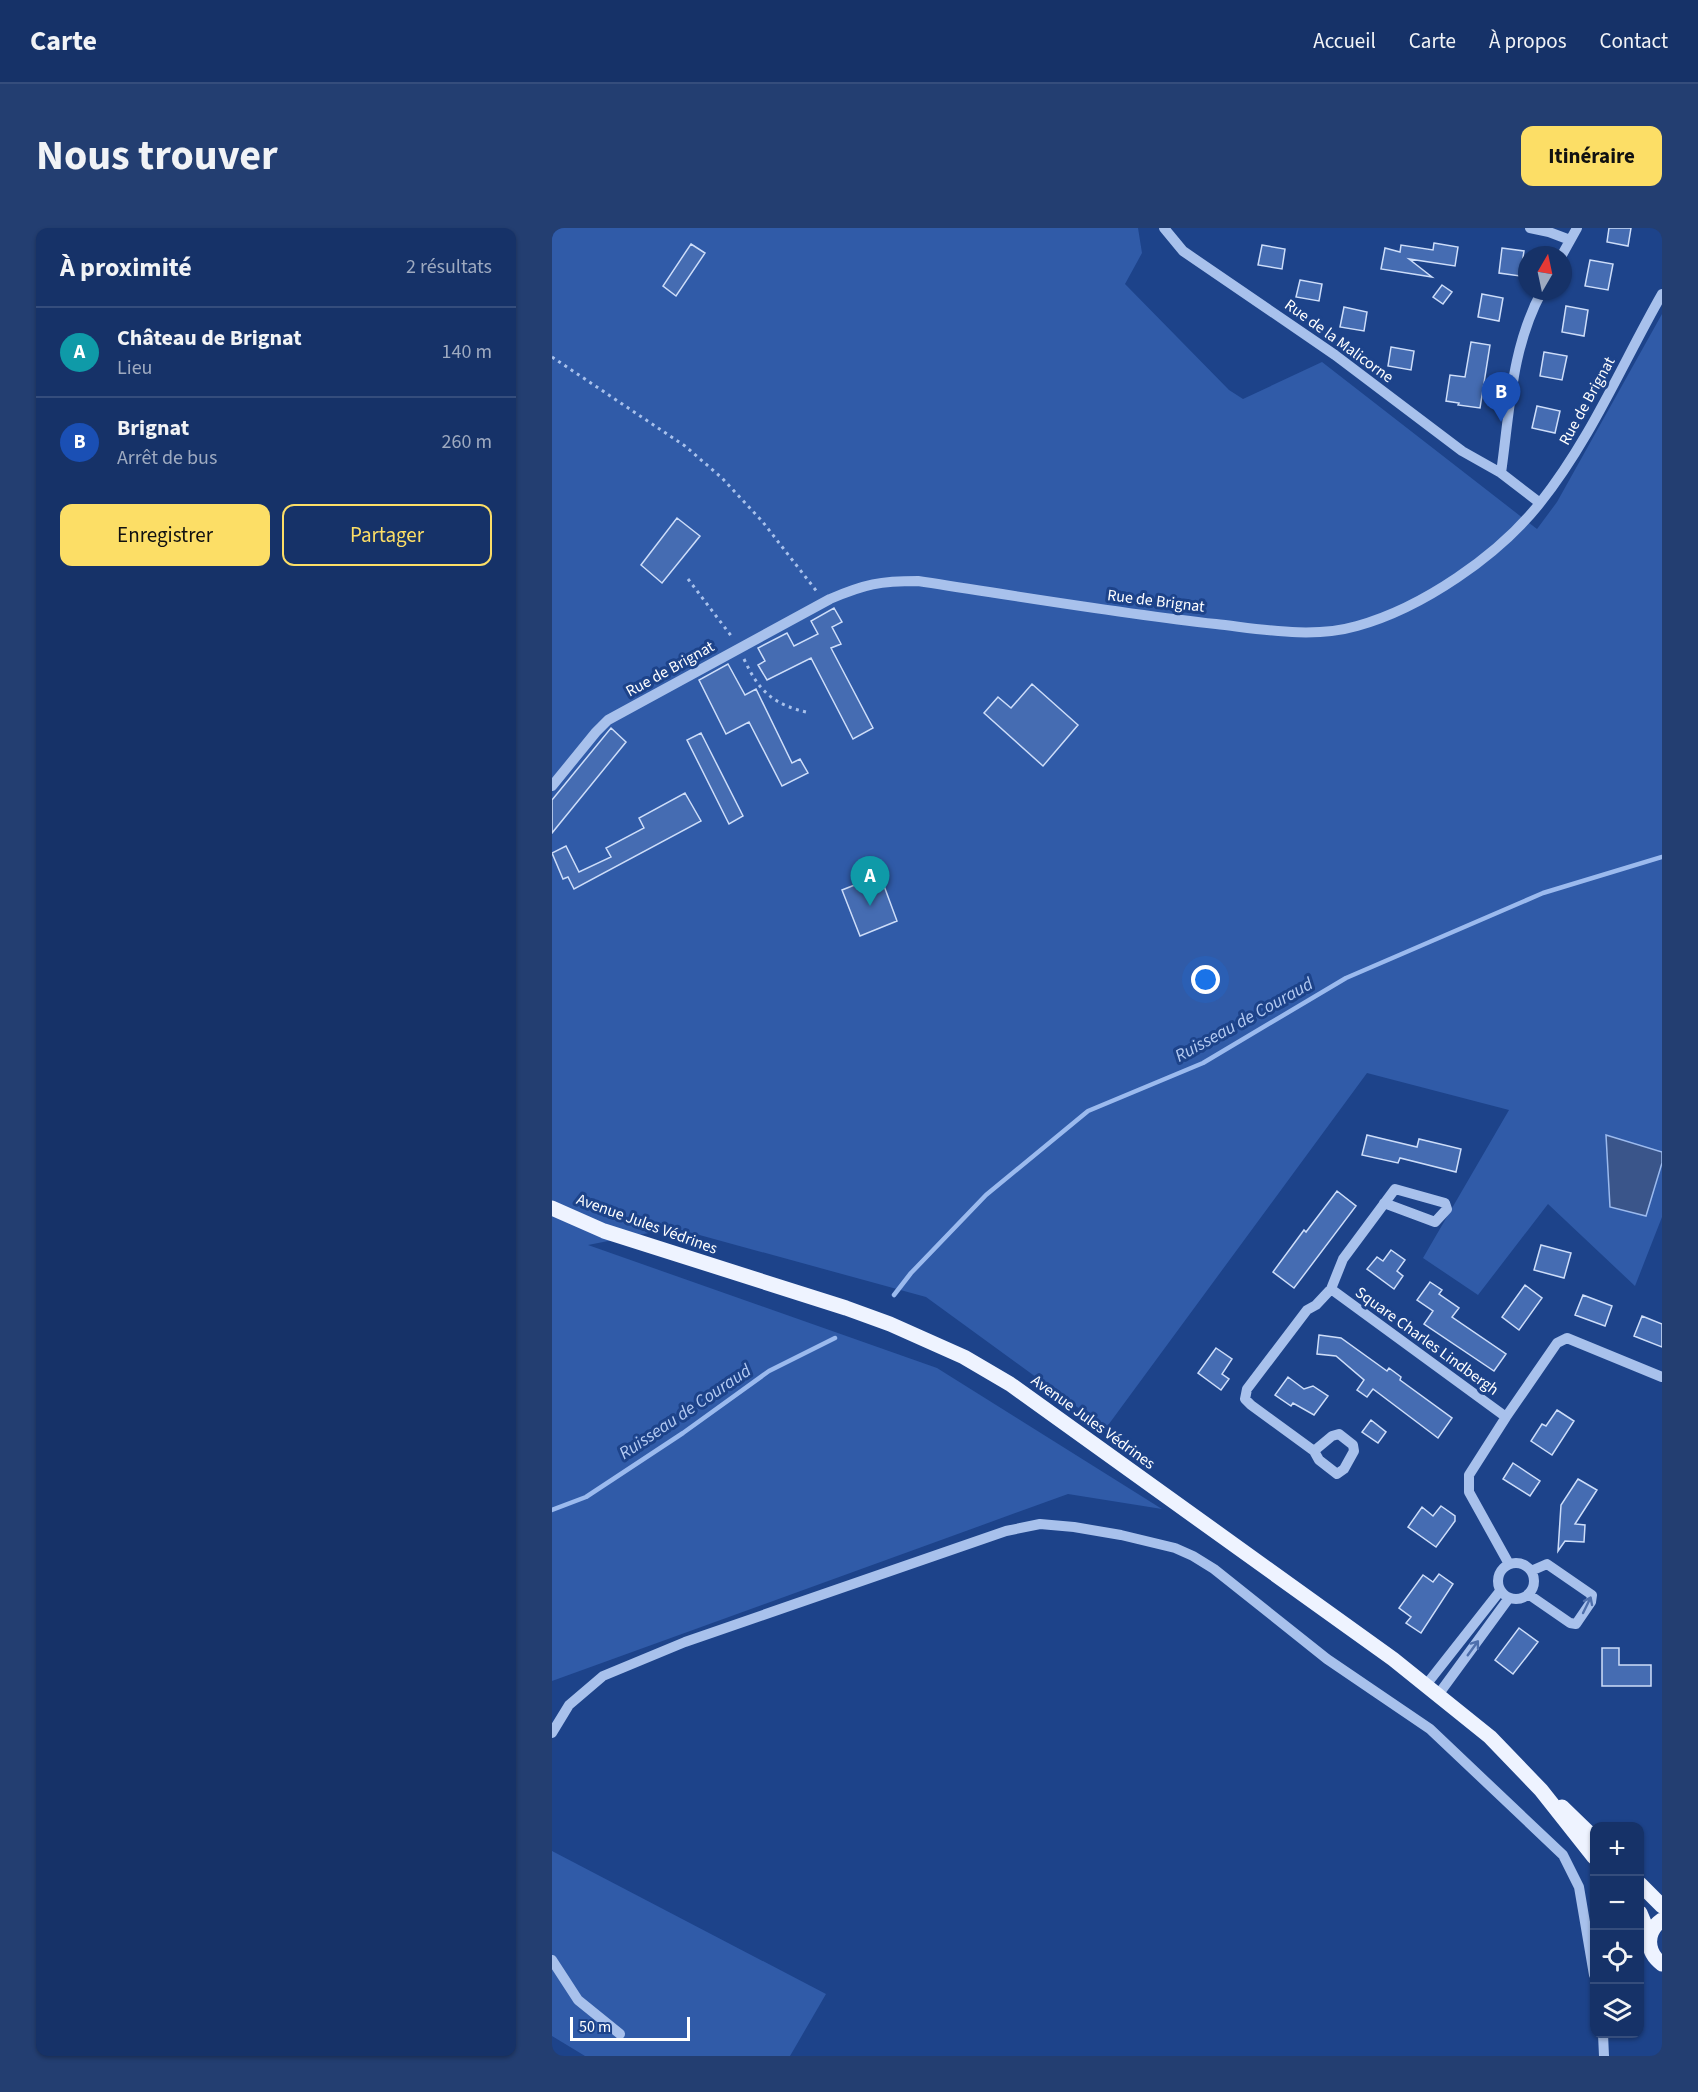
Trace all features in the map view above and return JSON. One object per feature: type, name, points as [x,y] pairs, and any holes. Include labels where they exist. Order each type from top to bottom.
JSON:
[{"type":"main road","name":"Avenue Jules Védrines","points":[[552,1208],[604,1231],[890,1324],[963,1357],[1010,1384],[1393,1659],[1432,1690],[1490,1737],[1541,1790],[1590,1852]]},
{"type":"main road","name":"Avenue Jules Védrines","points":[[1541,1790],[1590,1834]]},
{"type":"main road","points":[[1644,1888],[1662,1906]]},
{"type":"main road","points":[[1650,1937],[1653,1929],[1662,1920]]},
{"type":"main road","points":[[1644,1923],[1650,1937],[1652,1953],[1662,1964]]},
{"type":"street","name":"Rue de la Malicorne","points":[[1164,228],[1183,251],[1335,355],[1462,451],[1501,473],[1540,503]]},
{"type":"street","points":[[1530,228],[1570,240]]},
{"type":"street","points":[[1567,246],[1577,228]]},
{"type":"street","name":"Rue de Brignat","points":[[552,786],[608,720],[824,602],[862,586],[889,581],[918,581],[1125,614],[1273,630],[1324,632],[1356,627],[1395,613],[1427,597],[1482,559],[1518,528],[1540,503],[1594,423],[1662,294]]},
{"type":"street","points":[[1501,473],[1512,376],[1524,332],[1538,300]]},
{"type":"street","name":"Square Charles Lindbergh","points":[[1314,1451],[1245,1399],[1247,1389],[1307,1311],[1331,1289],[1343,1259],[1384,1203],[1395,1189],[1445,1203],[1447,1209],[1435,1222],[1384,1203]]},
{"type":"street","name":"Square Charles Lindbergh","points":[[1331,1289],[1506,1417]]},
{"type":"street","points":[[1509,1564],[1469,1492],[1469,1475],[1557,1343],[1567,1338],[1662,1377]]},
{"type":"street","points":[[552,1732],[568,1705],[603,1676],[685,1642],[1005,1531],[1040,1524],[1121,1535],[1174,1548],[1194,1556],[1214,1569],[1327,1659],[1430,1729],[1563,1855],[1579,1887],[1590,1952]]},
{"type":"street","points":[[1509,1564],[1521,1564],[1531,1571],[1533,1583],[1528,1594],[1517,1599],[1504,1594],[1498,1576],[1504,1567],[1509,1564]]},
{"type":"street","points":[[1528,1594],[1570,1623],[1576,1624],[1591,1602],[1592,1595],[1547,1564],[1531,1571]]},
{"type":"street","points":[[1432,1690],[1504,1594]]},
{"type":"street","points":[[552,1960],[578,2000],[620,2034]]},
{"type":"street","points":[[1603,2038],[1604,2056]]},
{"type":"path","points":[[552,357],[685,446],[722,477],[762,521],[824,602]]},
{"type":"shaded area","points":[[552,228],[1138,228],[1142,253],[1125,284],[1229,390],[1243,399],[1322,362],[1537,529],[1557,502],[1662,314],[1662,1217],[1635,1286],[1548,1204],[1478,1295],[1423,1258],[1509,1110],[1367,1073],[1106,1428],[926,1297],[674,1228],[588,1245],[937,1368],[1162,1509],[1068,1494],[552,1681]]},
{"type":"shaded area","points":[[1606,1135],[1662,1152],[1662,1163],[1646,1216],[1610,1207]]},
{"type":"shaded area","points":[[552,1851],[826,1994],[790,2056],[585,2056],[552,2036]]},
{"type":"building","points":[[1609,228],[1631,228],[1628,246],[1607,242]]},
{"type":"building","points":[[1434,243],[1458,247],[1455,266],[1409,259],[1432,277],[1381,269],[1385,248],[1400,252],[1401,245],[1433,250]]},
{"type":"building","points":[[691,244],[705,253],[676,296],[663,286]]},
{"type":"building","points":[[1262,245],[1285,249],[1282,269],[1258,265]]},
{"type":"building","points":[[1502,248],[1518,250],[1518,276],[1499,273]]},
{"type":"building","points":[[1590,260],[1613,264],[1608,290],[1585,286]]},
{"type":"building","points":[[1300,280],[1322,284],[1319,301],[1296,297]]},
{"type":"building","points":[[1442,285],[1452,292],[1443,304],[1433,297]]},
{"type":"building","points":[[1482,294],[1503,298],[1499,321],[1478,317]]},
{"type":"building","points":[[1566,306],[1588,310],[1584,336],[1562,332]]},
{"type":"building","points":[[1344,307],[1367,312],[1364,331],[1340,327]]},
{"type":"building","points":[[1471,342],[1490,345],[1480,408],[1446,401],[1450,375],[1465,377]]},
{"type":"building","points":[[1391,347],[1414,351],[1411,370],[1388,366]]},
{"type":"building","points":[[1544,352],[1567,356],[1562,380],[1540,376]]},
{"type":"building","points":[[1537,406],[1560,411],[1555,433],[1532,428]]},
{"type":"building","points":[[677,518],[700,536],[662,583],[641,565]]},
{"type":"building","points":[[834,608],[842,622],[832,627],[841,644],[831,648],[873,728],[853,739],[811,658],[767,680],[758,665],[765,661],[758,648],[787,633],[794,646],[818,634],[811,621]]},
{"type":"building","points":[[728,664],[745,695],[756,689],[792,763],[800,759],[808,773],[782,786],[749,722],[726,734],[699,680]]},
{"type":"building","points":[[1032,684],[1078,725],[1043,766],[984,713],[998,697],[1011,708]]},
{"type":"building","points":[[611,728],[626,742],[552,833],[552,800]]},
{"type":"building","points":[[701,733],[743,816],[729,824],[687,740]]},
{"type":"building","points":[[685,793],[701,821],[574,889],[568,877],[563,879],[552,853],[566,846],[579,872],[611,857],[606,848],[644,828],[639,818]]},
{"type":"building","points":[[880,875],[897,921],[860,936],[842,890]]},
{"type":"building","points":[[1367,1135],[1417,1147],[1419,1139],[1461,1149],[1456,1172],[1400,1158],[1398,1163],[1362,1155]]},
{"type":"building","points":[[1337,1191],[1356,1206],[1294,1288],[1273,1272]]},
{"type":"building","points":[[1541,1245],[1571,1253],[1564,1278],[1534,1270]]},
{"type":"building","points":[[1391,1250],[1405,1260],[1397,1271],[1403,1276],[1394,1289],[1367,1269],[1377,1257],[1383,1261]]},
{"type":"building","points":[[1430,1282],[1442,1290],[1439,1294],[1459,1308],[1452,1317],[1506,1354],[1494,1371],[1424,1324],[1433,1311],[1417,1300]]},
{"type":"building","points":[[1525,1285],[1542,1298],[1519,1330],[1502,1317]]},
{"type":"building","points":[[1583,1295],[1612,1306],[1605,1326],[1575,1315]]},
{"type":"building","points":[[1642,1316],[1662,1324],[1662,1347],[1634,1336]]},
{"type":"building","points":[[1319,1335],[1341,1338],[1387,1371],[1389,1368],[1401,1377],[1400,1380],[1452,1418],[1438,1438],[1373,1389],[1367,1397],[1357,1390],[1364,1380],[1336,1356],[1317,1354]]},
{"type":"building","points":[[1216,1348],[1232,1359],[1222,1374],[1229,1379],[1221,1390],[1198,1373]]},
{"type":"building","points":[[1288,1377],[1304,1389],[1313,1386],[1328,1396],[1314,1415],[1293,1403],[1291,1406],[1275,1395]]},
{"type":"building","points":[[1557,1410],[1574,1421],[1552,1455],[1531,1441],[1542,1424],[1546,1426]]},
{"type":"building","points":[[1371,1420],[1386,1432],[1378,1443],[1362,1432]]},
{"type":"building","points":[[1513,1463],[1540,1481],[1530,1496],[1503,1479]]},
{"type":"building","points":[[1578,1479],[1597,1490],[1575,1524],[1585,1525],[1584,1542],[1565,1541],[1558,1551],[1561,1505]]},
{"type":"building","points":[[1441,1506],[1455,1516],[1455,1521],[1436,1547],[1408,1527],[1422,1507],[1433,1516]]},
{"type":"building","points":[[1439,1574],[1453,1584],[1421,1633],[1406,1623],[1411,1617],[1399,1608],[1423,1575],[1433,1582]]},
{"type":"building","points":[[1519,1628],[1538,1642],[1513,1674],[1495,1660]]},
{"type":"building","points":[[1602,1648],[1619,1648],[1619,1665],[1651,1665],[1651,1686],[1602,1686]]},
{"type":"waterway","name":"Ruisseau de Couraud","points":[[894,1295],[911,1273],[986,1195],[1088,1111],[1203,1063],[1346,978],[1543,893],[1662,857]]},
{"type":"waterway","name":"Ruisseau de Couraud","points":[[552,1510],[586,1497],[683,1433],[769,1371],[835,1338]]},
{"type":"place","name":"Brignat","points":[[1501,422]]},
{"type":"place","name":"Château de Brignat","points":[[870,906]]}]
